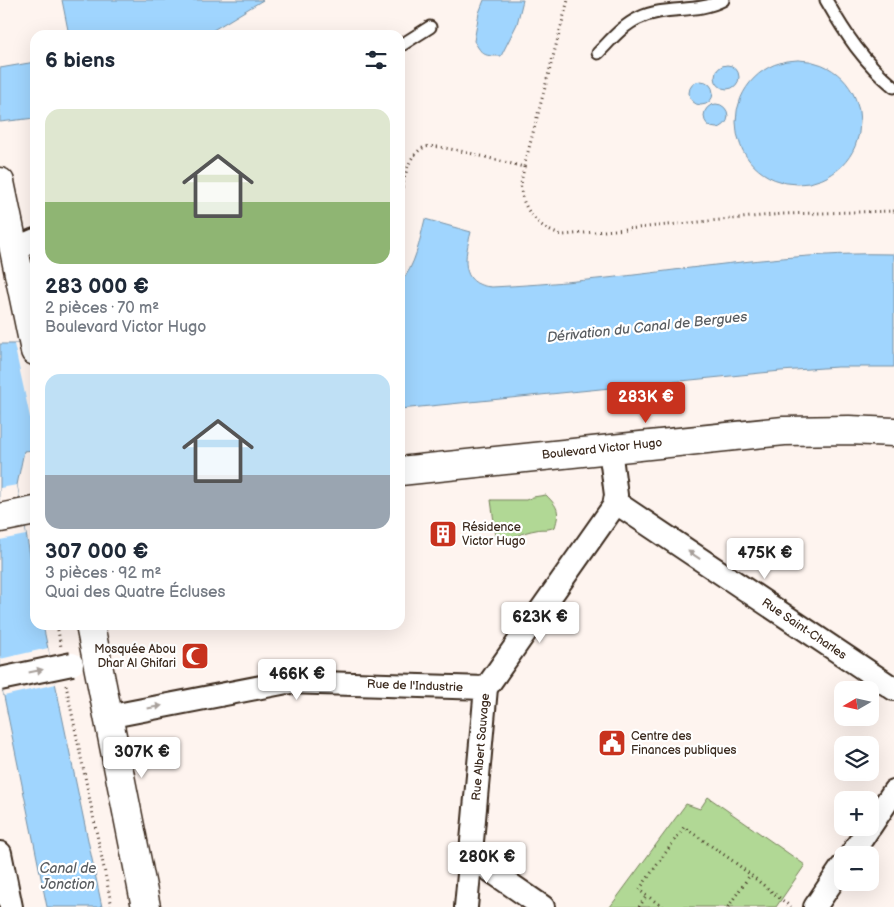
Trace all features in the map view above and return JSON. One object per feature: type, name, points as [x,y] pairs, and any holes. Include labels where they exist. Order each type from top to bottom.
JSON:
[{"type":"main road","points":[[0,182],[24,244],[30,309]]},
{"type":"main road","name":"Boulevard Victor Hugo","points":[[405,470],[784,431],[849,430],[894,432]]},
{"type":"main road","points":[[0,518],[30,512]]},
{"type":"main road","points":[[88,630],[74,663],[108,717],[146,907]]},
{"type":"street","points":[[610,449],[616,502]]},
{"type":"street","name":"Rue Albert Sauvage","points":[[466,907],[486,688],[616,502]]},
{"type":"street","name":"Rue Saint-Charles","points":[[616,502],[894,689]]},
{"type":"street","points":[[0,679],[74,663]]},
{"type":"street","name":"Rue de l'Industrie","points":[[108,717],[287,682],[486,688]]},
{"type":"street","points":[[879,814],[894,792]]},
{"type":"street","points":[[0,853],[11,907]]},
{"type":"street","points":[[471,858],[543,907]]},
{"type":"street","points":[[815,907],[834,879]]},
{"type":"lane","points":[[598,54],[624,28],[640,17],[658,12],[702,8],[723,0]]},
{"type":"lane","points":[[826,0],[846,36],[876,72],[894,87]]},
{"type":"lane","points":[[405,43],[430,27]]},
{"type":"path","points":[[568,0],[520,186],[527,209],[546,229],[554,234],[563,235],[783,214],[894,211]]},
{"type":"path","points":[[405,180],[411,159],[418,151],[425,147],[434,146],[524,168]]},
{"type":"path","points":[[60,630],[74,663],[112,907]]},
{"type":"path","points":[[663,907],[639,890],[684,826],[791,907]]},
{"type":"path","points":[[728,907],[750,875]]},
{"type":"path","points":[[639,907],[647,895]]},
{"type":"green space","points":[[546,495],[558,513],[555,527],[526,532],[497,544],[491,500],[526,500]]},
{"type":"green space","points":[[708,797],[805,865],[776,907],[610,907],[686,804],[700,809]]},
{"type":"water","points":[[62,0],[263,0],[213,30],[68,30]]},
{"type":"water","points":[[484,0],[523,0],[517,24],[501,56],[484,54],[474,41],[479,13]]},
{"type":"water","points":[[798,60],[822,65],[842,78],[855,98],[860,122],[855,146],[842,166],[822,179],[798,184],[774,179],[754,166],[741,146],[736,122],[741,98],[754,78],[774,65]]},
{"type":"water","points":[[30,63],[30,119],[0,122],[0,68]]},
{"type":"water","points":[[727,65],[735,69],[739,77],[735,85],[727,89],[719,85],[715,77],[719,69]]},
{"type":"water","points":[[701,81],[709,85],[713,93],[709,101],[701,105],[693,101],[689,93],[693,85]]},
{"type":"water","points":[[716,104],[724,108],[728,116],[724,124],[716,128],[708,124],[704,116],[708,108]]},
{"type":"water","name":"Dérivation du Canal de Bergues","points":[[425,219],[471,232],[466,259],[469,275],[481,285],[492,287],[606,278],[784,258],[839,254],[894,254],[894,367],[837,367],[781,371],[405,409],[405,276],[410,269],[419,245]]},
{"type":"water","name":"Canal de Jonction","points":[[30,342],[30,450],[24,451],[17,485],[30,555],[30,630],[44,630],[102,907],[47,907],[0,677],[0,344]]},
{"type":"pier","points":[[30,342],[30,417],[14,344]]},
{"type":"pier","points":[[17,485],[26,535],[0,540],[0,488]]},
{"type":"pier","points":[[48,648],[56,684],[4,696],[0,677],[0,659]]},
{"type":"place","name":"Résidence Victor Hugo","points":[[443,534]]},
{"type":"place","name":"Mosquée Abou Dhar Al Ghifari","points":[[195,656]]},
{"type":"place","name":"Centre des Finances publiques","points":[[612,743]]}]
